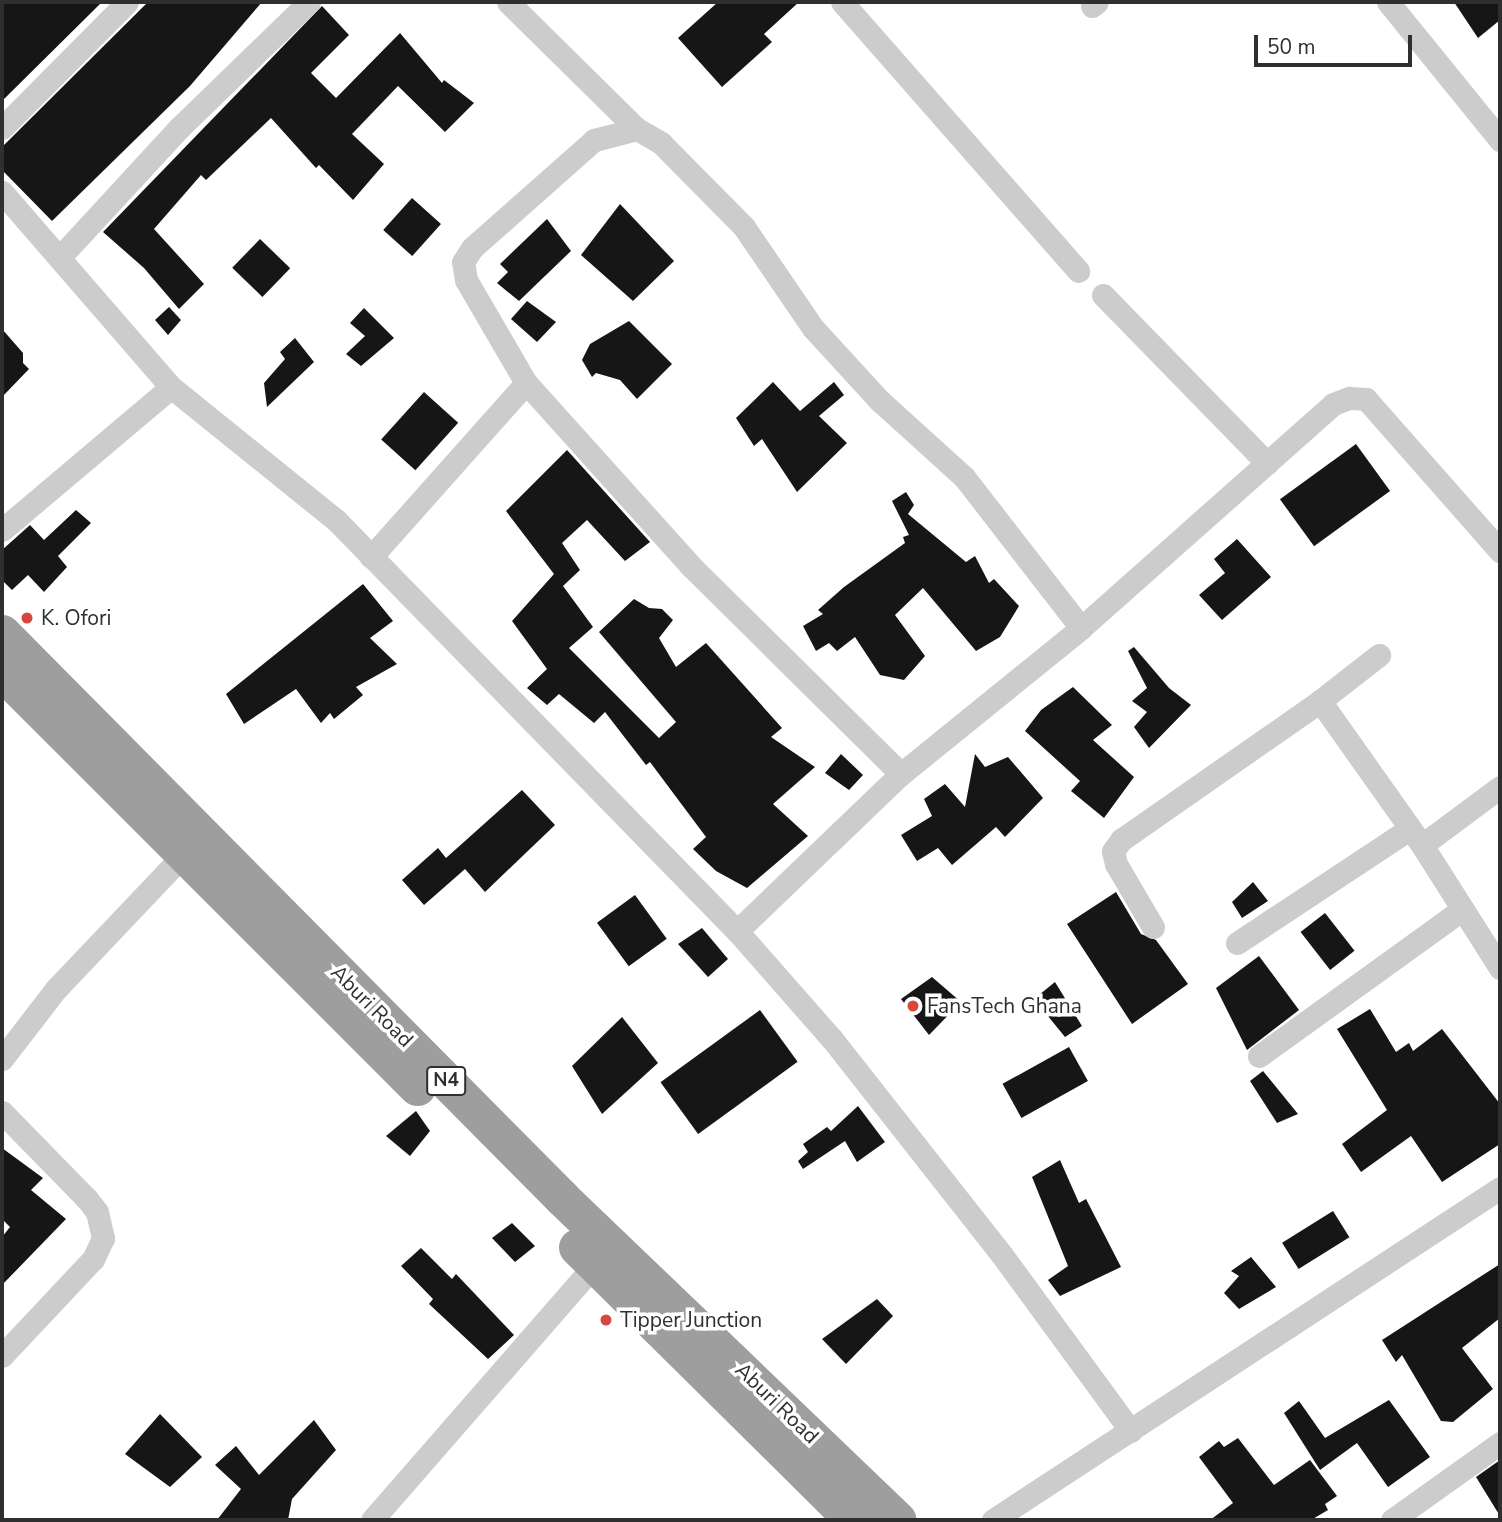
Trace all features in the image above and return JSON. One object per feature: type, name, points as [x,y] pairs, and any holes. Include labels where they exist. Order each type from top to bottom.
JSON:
[{"type":"highway","name":"Aburi Road","points":[[2,633],[562,1198],[820,1465],[853,1520]]},
{"type":"highway","name":"Aburi Road","points":[[2,672],[595,1264],[820,1465],[898,1520]]},
{"type":"street","points":[[2,128],[127,2]]},
{"type":"street","points":[[60,257],[179,128],[309,2]]},
{"type":"street","points":[[508,2],[637,129],[661,143],[744,227],[813,328],[879,400],[964,477],[1081,628]]},
{"type":"street","points":[[842,2],[1079,271]]},
{"type":"street","points":[[1388,2],[1500,140]]},
{"type":"street","points":[[637,129],[594,140],[472,248],[463,262],[466,280],[526,383],[690,565],[901,774]]},
{"type":"street","points":[[2,192],[171,387],[336,520],[737,931],[832,1039],[986,1234],[1131,1431]]},
{"type":"street","points":[[1103,295],[1267,463]]},
{"type":"street","points":[[371,557],[526,383]]},
{"type":"street","points":[[2,530],[171,387]]},
{"type":"street","points":[[737,931],[901,774],[1081,628],[1333,404],[1349,398],[1366,398],[1500,551]]},
{"type":"street","points":[[1153,927],[1116,864],[1113,852],[1121,840],[1320,701],[1379,655]]},
{"type":"street","points":[[1320,701],[1415,837],[1500,968]]},
{"type":"street","points":[[1237,943],[1500,787]]},
{"type":"street","points":[[2,1059],[56,989],[183,855]]},
{"type":"street","points":[[1259,1056],[1463,909]]},
{"type":"street","points":[[2,1112],[87,1199],[97,1212],[103,1238],[93,1259],[2,1356]]},
{"type":"street","points":[[993,1520],[1500,1188]]},
{"type":"street","points":[[372,1520],[595,1264]]},
{"type":"street","points":[[1393,1520],[1500,1443]]},
{"type":"building","points":[[2,2],[102,2],[2,101]]},
{"type":"building","points":[[148,2],[262,2],[190,86],[52,221],[2,170],[2,147]]},
{"type":"building","points":[[718,2],[799,2],[764,34],[772,42],[722,87],[678,38]]},
{"type":"building","points":[[1454,2],[1500,2],[1500,20],[1478,38]]},
{"type":"building","points":[[322,6],[349,35],[311,73],[336,98],[400,33],[442,83],[444,80],[474,103],[445,132],[398,86],[352,134],[384,164],[353,200],[319,165],[316,168],[271,118],[206,180],[201,175],[154,229],[204,284],[179,309],[144,268],[103,232]]},
{"type":"building","points":[[412,198],[441,224],[412,256],[383,230]]},
{"type":"building","points":[[620,204],[674,261],[633,301],[581,255]]},
{"type":"building","points":[[547,219],[571,251],[519,301],[497,283],[508,272],[500,264]]},
{"type":"building","points":[[260,239],[290,268],[262,297],[232,268]]},
{"type":"building","points":[[527,301],[556,322],[537,342],[511,319]]},
{"type":"building","points":[[169,307],[181,320],[168,335],[155,320]]},
{"type":"building","points":[[364,308],[394,338],[361,366],[346,354],[365,336],[350,323]]},
{"type":"building","points":[[629,321],[672,364],[637,399],[620,380],[596,373],[592,377],[582,360],[590,344]]},
{"type":"building","points":[[2,329],[23,353],[23,363],[29,369],[2,397]]},
{"type":"building","points":[[295,338],[314,362],[267,407],[264,383],[285,359],[280,352]]},
{"type":"building","points":[[773,382],[800,411],[834,382],[844,395],[819,416],[847,443],[797,492],[762,439],[754,446],[736,418]]},
{"type":"building","points":[[424,392],[458,423],[415,470],[381,440]]},
{"type":"building","points":[[1356,444],[1390,491],[1314,546],[1280,499]]},
{"type":"building","points":[[567,450],[650,542],[625,561],[587,520],[562,543],[580,570],[563,586],[593,627],[569,648],[659,738],[676,722],[599,632],[634,599],[649,608],[662,609],[673,620],[659,638],[676,667],[706,643],[782,728],[771,737],[815,767],[773,804],[808,836],[747,888],[716,871],[693,849],[706,837],[650,762],[646,765],[605,712],[594,723],[559,694],[547,705],[527,688],[547,669],[512,621],[554,574],[506,511]]},
{"type":"building","points":[[906,492],[914,505],[908,514],[966,562],[975,556],[989,583],[994,579],[1019,606],[1000,637],[976,651],[923,588],[895,615],[925,656],[904,680],[880,675],[855,637],[837,651],[829,643],[816,651],[803,626],[823,614],[818,610],[844,587],[905,543],[903,537],[909,535],[892,501]]},
{"type":"building","points":[[76,510],[91,523],[58,556],[67,567],[44,592],[28,575],[12,590],[2,580],[2,550],[30,525],[44,540]]},
{"type":"building","points":[[1237,539],[1271,577],[1222,620],[1199,595],[1225,573],[1214,559]]},
{"type":"building","points":[[363,584],[393,621],[370,638],[397,664],[356,687],[363,695],[334,719],[330,713],[321,723],[296,689],[244,724],[226,694]]},
{"type":"building","points":[[1134,647],[1169,688],[1191,705],[1149,748],[1134,727],[1147,712],[1132,701],[1147,688],[1128,651]]},
{"type":"building","points":[[1073,687],[1112,725],[1093,740],[1134,777],[1104,818],[1071,791],[1080,781],[1025,731],[1041,710]]},
{"type":"building","points":[[841,754],[863,775],[849,790],[825,773]]},
{"type":"building","points":[[975,754],[985,767],[1008,757],[1043,798],[1005,837],[996,827],[952,865],[938,848],[917,861],[901,835],[932,816],[924,799],[945,784],[965,807]]},
{"type":"building","points":[[522,790],[555,825],[485,892],[465,869],[424,905],[402,880],[438,848],[446,858]]},
{"type":"building","points":[[1253,882],[1268,901],[1242,918],[1232,902]]},
{"type":"building","points":[[1116,892],[1141,934],[1156,940],[1188,984],[1132,1024],[1067,924]]},
{"type":"building","points":[[635,895],[667,939],[629,966],[597,923]]},
{"type":"building","points":[[1325,913],[1355,951],[1330,970],[1301,932]]},
{"type":"building","points":[[702,928],[728,959],[708,977],[678,944]]},
{"type":"building","points":[[1259,956],[1299,1010],[1247,1050],[1216,988]]},
{"type":"building","points":[[932,977],[961,1002],[929,1035],[901,999]]},
{"type":"building","points":[[1055,982],[1082,1026],[1065,1037],[1034,999]]},
{"type":"building","points":[[1370,1009],[1396,1052],[1409,1043],[1413,1051],[1442,1029],[1500,1104],[1500,1144],[1442,1182],[1411,1136],[1361,1172],[1342,1144],[1387,1110],[1337,1029]]},
{"type":"building","points":[[760,1010],[798,1062],[698,1134],[660,1082]]},
{"type":"building","points":[[622,1017],[658,1063],[602,1114],[572,1066]]},
{"type":"building","points":[[1069,1047],[1088,1081],[1021,1118],[1003,1084]]},
{"type":"building","points":[[1263,1071],[1298,1114],[1277,1123],[1250,1081]]},
{"type":"building","points":[[858,1106],[885,1142],[857,1162],[845,1141],[803,1169],[798,1161],[808,1152],[803,1144],[827,1127],[831,1131]]},
{"type":"building","points":[[416,1111],[430,1131],[410,1156],[386,1136]]},
{"type":"building","points":[[2,1148],[43,1178],[31,1190],[66,1219],[2,1285],[2,1237],[10,1227],[2,1219]]},
{"type":"building","points":[[1060,1160],[1079,1203],[1086,1199],[1121,1267],[1060,1296],[1048,1280],[1068,1266],[1032,1177]]},
{"type":"building","points":[[1333,1211],[1349,1237],[1299,1269],[1282,1243]]},
{"type":"building","points":[[512,1223],[535,1246],[515,1262],[492,1238]]},
{"type":"building","points":[[421,1248],[452,1279],[456,1274],[514,1335],[488,1359],[429,1304],[433,1299],[401,1266]]},
{"type":"building","points":[[1251,1257],[1276,1287],[1239,1309],[1224,1293],[1239,1276],[1231,1271]]},
{"type":"building","points":[[1500,1264],[1500,1318],[1462,1348],[1493,1389],[1453,1422],[1441,1421],[1402,1355],[1396,1362],[1382,1340]]},
{"type":"building","points":[[877,1299],[893,1316],[846,1364],[822,1339]]},
{"type":"building","points":[[1389,1400],[1430,1457],[1388,1487],[1357,1443],[1320,1470],[1284,1413],[1299,1401],[1325,1438]]},
{"type":"building","points":[[160,1414],[202,1457],[170,1487],[125,1454]]},
{"type":"building","points":[[314,1420],[336,1450],[292,1499],[288,1520],[217,1520],[241,1489],[215,1465],[236,1446],[259,1475]]},
{"type":"building","points":[[1238,1438],[1274,1485],[1310,1460],[1337,1496],[1325,1504],[1328,1510],[1311,1520],[1210,1520],[1233,1503],[1199,1457],[1219,1441],[1224,1447]]},
{"type":"building","points":[[1500,1460],[1500,1516],[1476,1477]]},
{"type":"place","name":"K. Ofori","points":[[27,618]]},
{"type":"place","name":"FansTech Ghana","points":[[913,1006]]},
{"type":"place","name":"Tipper Junction","points":[[606,1320]]}]
